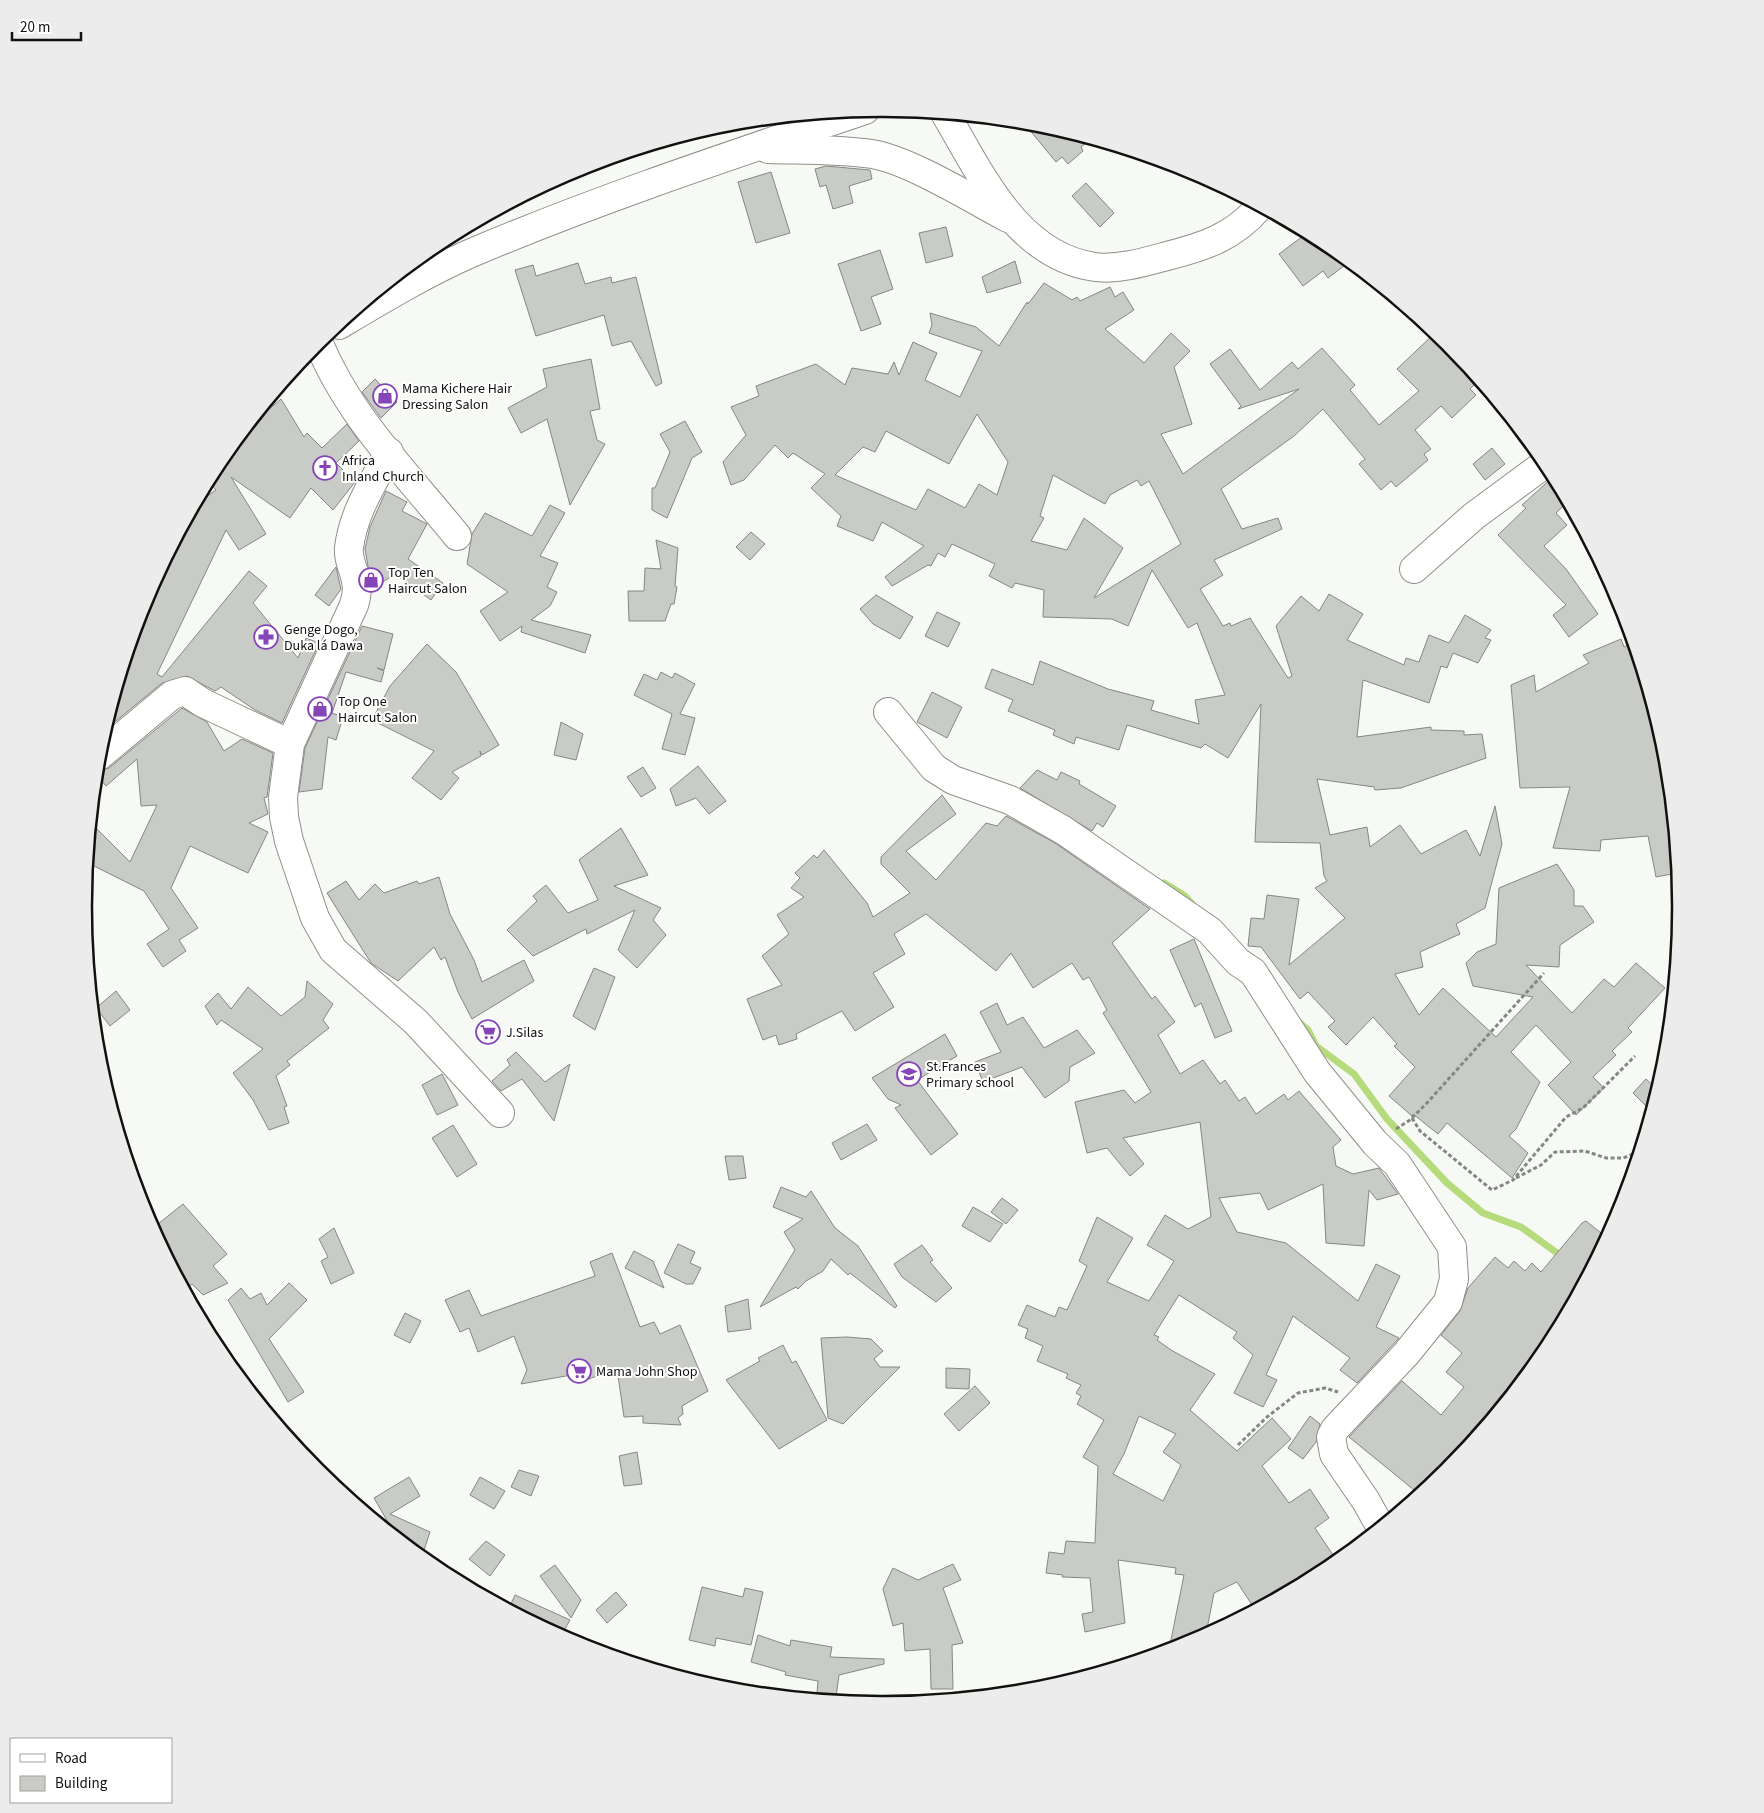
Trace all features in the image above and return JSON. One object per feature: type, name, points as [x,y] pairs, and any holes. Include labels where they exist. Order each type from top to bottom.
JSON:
[{"type":"street","points":[[366,309],[404,286],[468,255],[607,199],[840,119]]},
{"type":"street","points":[[950,121],[999,204],[1011,219]]},
{"type":"street","points":[[753,148],[872,154],[891,159],[1011,219],[1050,249],[1067,258],[1096,267],[1122,265],[1199,248],[1216,242],[1232,232],[1255,211]]},
{"type":"street","points":[[322,350],[338,384],[358,415],[457,536]]},
{"type":"street","points":[[389,452],[357,512],[348,550],[357,584],[354,605],[290,744],[283,797],[284,817],[289,841],[315,918],[326,940],[341,958],[427,1033],[500,1113]]},
{"type":"street","points":[[1414,570],[1474,516],[1538,469]]},
{"type":"street","points":[[109,747],[172,695],[185,692],[203,703],[290,744]]},
{"type":"street","points":[[888,712],[934,768],[953,780],[1010,800],[1063,830],[1210,931],[1238,962],[1253,972],[1317,1072],[1375,1143],[1397,1164],[1452,1247],[1454,1279],[1448,1302],[1406,1354],[1335,1429],[1331,1437],[1334,1454],[1377,1521]]},
{"type":"path","points":[[1544,973],[1411,1119],[1420,1131],[1492,1190],[1541,1165],[1555,1152],[1585,1151],[1606,1158],[1622,1158],[1632,1154]]},
{"type":"path","points":[[1513,1180],[1566,1117],[1583,1108],[1635,1056]]},
{"type":"path","points":[[1238,1445],[1266,1417],[1298,1393],[1325,1388],[1352,1395],[1361,1401]]},
{"type":"building","points":[[1031,131],[1085,144],[1081,147],[1083,151],[1068,164],[1062,157],[1056,162]]},
{"type":"building","points":[[826,166],[870,170],[872,179],[849,186],[853,203],[833,209],[826,185],[820,187],[815,169]]},
{"type":"building","points":[[771,172],[790,233],[756,243],[738,182]]},
{"type":"building","points":[[1086,183],[1114,213],[1100,227],[1072,196]]},
{"type":"building","points":[[946,227],[953,256],[926,263],[919,233]]},
{"type":"building","points":[[1301,238],[1344,266],[1328,278],[1323,271],[1303,286],[1279,254]]},
{"type":"building","points":[[880,250],[893,289],[871,297],[881,324],[861,331],[838,264]]},
{"type":"building","points":[[1015,261],[1021,283],[987,293],[982,277]]},
{"type":"building","points":[[578,263],[585,284],[611,277],[612,283],[636,277],[662,383],[656,386],[631,341],[612,346],[604,315],[536,336],[515,270],[533,265],[536,276]]},
{"type":"building","points":[[1044,283],[1072,300],[1077,297],[1080,301],[1110,287],[1115,297],[1123,292],[1134,310],[1105,329],[1144,363],[1171,333],[1190,351],[1174,367],[1192,424],[1161,434],[1183,474],[1299,389],[1238,409],[1241,406],[1210,364],[1230,349],[1260,390],[1292,362],[1298,369],[1322,348],[1355,385],[1350,390],[1379,425],[1419,391],[1397,369],[1430,338],[1475,384],[1470,389],[1476,395],[1452,418],[1441,406],[1415,430],[1431,449],[1424,454],[1428,460],[1396,487],[1391,481],[1381,490],[1359,464],[1365,459],[1323,409],[1294,436],[1221,489],[1242,529],[1278,518],[1282,529],[1214,560],[1223,575],[1200,589],[1223,626],[1230,623],[1231,626],[1250,618],[1288,678],[1292,676],[1276,626],[1301,596],[1319,611],[1329,594],[1363,614],[1347,640],[1404,665],[1406,658],[1419,662],[1429,635],[1449,643],[1465,615],[1491,630],[1485,638],[1491,640],[1478,663],[1453,653],[1447,668],[1441,666],[1429,703],[1363,680],[1357,737],[1431,727],[1431,730],[1464,731],[1464,735],[1482,734],[1486,758],[1401,788],[1375,790],[1374,787],[1317,779],[1330,835],[1367,827],[1370,847],[1400,825],[1421,854],[1466,830],[1480,856],[1495,806],[1502,844],[1485,908],[1456,924],[1460,934],[1420,952],[1423,967],[1395,974],[1419,1015],[1443,988],[1496,1037],[1533,997],[1473,986],[1466,963],[1477,952],[1496,944],[1499,888],[1557,864],[1574,890],[1574,906],[1583,906],[1594,922],[1560,945],[1559,967],[1526,965],[1572,1013],[1604,979],[1614,987],[1636,963],[1665,988],[1628,1028],[1632,1032],[1612,1051],[1616,1055],[1593,1077],[1604,1088],[1576,1115],[1548,1085],[1571,1062],[1536,1025],[1511,1052],[1540,1082],[1516,1129],[1509,1136],[1528,1153],[1512,1178],[1447,1123],[1438,1134],[1413,1114],[1412,1116],[1389,1096],[1415,1067],[1394,1046],[1397,1044],[1373,1017],[1346,1045],[1328,1027],[1335,1021],[1308,992],[1300,999],[1261,947],[1248,946],[1251,918],[1264,919],[1267,895],[1299,899],[1289,965],[1345,918],[1315,888],[1327,881],[1324,876],[1320,843],[1255,842],[1261,704],[1228,758],[1205,744],[1201,748],[1127,725],[1119,750],[1076,737],[1074,744],[1053,735],[1055,730],[1008,711],[1013,700],[985,688],[992,669],[1033,685],[1040,661],[1108,689],[1154,701],[1151,710],[1199,724],[1195,700],[1225,695],[1197,623],[1188,628],[1152,570],[1128,626],[1112,619],[1043,617],[1044,590],[1015,583],[1012,588],[989,576],[995,564],[952,544],[945,557],[938,553],[931,566],[928,565],[892,586],[885,577],[924,546],[882,522],[873,541],[837,526],[841,516],[811,488],[825,474],[793,453],[788,458],[775,445],[744,480],[731,485],[723,462],[746,435],[731,407],[759,396],[756,386],[816,364],[845,385],[852,368],[888,374],[894,362],[899,375],[913,342],[937,353],[925,380],[960,397],[982,351],[929,333],[932,325],[930,313],[976,327],[999,346],[1027,302],[1028,304]],"holes":[[[977,414],[1008,462],[997,495],[979,484],[965,508],[928,489],[916,510],[835,475],[863,447],[875,452],[886,431],[949,464]],[[1053,475],[1105,504],[1110,495],[1137,480],[1141,486],[1149,481],[1181,544],[1094,598],[1123,548],[1084,518],[1067,550],[1031,541],[1044,518],[1040,516]]]},
{"type":"building","points":[[591,359],[600,409],[590,411],[597,440],[605,444],[570,505],[547,419],[521,433],[508,408],[547,387],[543,369]]},
{"type":"building","points":[[375,379],[397,402],[381,418],[362,392]]},
{"type":"building","points":[[281,399],[304,437],[307,433],[322,448],[347,424],[359,441],[336,463],[355,482],[333,510],[311,488],[290,518],[231,477],[266,534],[239,550],[226,530],[157,674],[162,677],[249,571],[267,586],[253,603],[298,658],[306,638],[319,643],[282,723],[255,710],[221,687],[215,691],[187,676],[162,683],[115,722],[134,653],[174,557],[198,512],[209,495],[216,490],[214,488],[226,468],[270,408]]},
{"type":"building","points":[[685,421],[702,452],[692,458],[667,518],[652,510],[652,488],[655,488],[670,452],[660,434]]},
{"type":"building","points":[[1492,448],[1505,464],[1485,480],[1473,464]]},
{"type":"building","points":[[1547,482],[1562,506],[1556,513],[1567,525],[1544,546],[1566,569],[1598,614],[1569,637],[1553,615],[1566,605],[1498,535],[1526,508],[1522,505]]},
{"type":"building","points":[[386,491],[407,502],[402,511],[427,524],[408,559],[443,583],[431,600],[395,574],[372,589],[365,549],[370,527]]},
{"type":"building","points":[[550,505],[565,513],[540,556],[558,563],[547,587],[557,592],[550,606],[531,620],[591,635],[585,653],[521,632],[522,626],[500,641],[480,611],[508,592],[467,564],[472,534],[485,513],[532,536]]},
{"type":"building","points":[[751,532],[765,544],[750,560],[736,547]]},
{"type":"building","points":[[656,540],[678,548],[675,586],[677,587],[674,604],[671,604],[665,621],[629,621],[628,591],[644,591],[645,568],[661,569]]},
{"type":"building","points":[[336,567],[341,589],[329,606],[315,595]]},
{"type":"building","points":[[876,595],[913,617],[900,639],[873,624],[860,609]]},
{"type":"building","points":[[937,612],[960,623],[948,647],[925,636]]},
{"type":"building","points":[[362,626],[393,634],[384,670],[377,668],[384,671],[381,682],[346,672],[332,713],[343,717],[336,740],[328,737],[322,789],[299,792],[305,748]]},
{"type":"building","points":[[1621,639],[1624,647],[1627,645],[1645,702],[1656,752],[1665,803],[1671,874],[1656,877],[1648,836],[1601,840],[1600,851],[1553,848],[1570,787],[1520,788],[1511,685],[1534,675],[1536,692],[1589,663],[1583,655]]},
{"type":"building","points":[[427,644],[456,672],[499,745],[482,755],[480,751],[481,756],[452,772],[459,778],[441,800],[412,778],[434,751],[372,720],[390,686]]},
{"type":"building","points":[[661,672],[672,678],[675,673],[695,684],[680,714],[695,718],[685,755],[662,749],[672,714],[634,695],[644,674],[657,680]]},
{"type":"building","points":[[932,692],[962,707],[947,738],[917,722]]},
{"type":"building","points":[[182,708],[207,722],[224,751],[242,739],[273,753],[267,797],[264,798],[268,814],[249,823],[268,832],[248,873],[190,846],[171,888],[198,928],[179,940],[186,951],[163,967],[147,944],[169,929],[144,891],[94,866],[97,829],[130,862],[157,805],[141,806],[137,759],[106,786],[103,782],[105,769],[109,768]]},
{"type":"building","points":[[561,722],[583,734],[576,760],[554,755]]},
{"type":"building","points":[[698,766],[726,801],[709,814],[696,798],[676,806],[670,789]]},
{"type":"building","points":[[643,767],[656,788],[641,797],[627,777]]},
{"type":"building","points":[[1037,770],[1057,780],[1061,772],[1080,781],[1079,784],[1116,806],[1103,827],[1097,823],[1092,831],[1020,788]]},
{"type":"building","points":[[942,795],[956,814],[906,851],[936,880],[986,823],[997,826],[1006,816],[1055,843],[1150,909],[1112,943],[1152,999],[1155,996],[1175,1022],[1158,1035],[1180,1074],[1203,1060],[1220,1084],[1225,1080],[1239,1101],[1245,1097],[1256,1114],[1284,1094],[1288,1100],[1299,1091],[1341,1140],[1333,1147],[1336,1166],[1353,1174],[1379,1168],[1398,1194],[1377,1200],[1369,1190],[1364,1246],[1326,1243],[1323,1184],[1268,1210],[1260,1193],[1219,1198],[1237,1232],[1286,1243],[1358,1301],[1376,1264],[1400,1276],[1376,1327],[1399,1338],[1357,1383],[1340,1370],[1350,1358],[1293,1316],[1266,1375],[1277,1380],[1263,1407],[1234,1393],[1253,1355],[1233,1338],[1237,1332],[1179,1295],[1154,1335],[1159,1337],[1157,1340],[1171,1350],[1215,1374],[1190,1410],[1237,1451],[1272,1418],[1291,1439],[1262,1466],[1289,1503],[1310,1489],[1329,1518],[1315,1528],[1333,1555],[1251,1604],[1237,1582],[1214,1593],[1208,1625],[1184,1636],[1171,1641],[1184,1575],[1175,1574],[1176,1568],[1118,1560],[1125,1623],[1085,1632],[1082,1614],[1093,1612],[1090,1578],[1062,1577],[1063,1575],[1046,1573],[1049,1552],[1064,1554],[1066,1541],[1095,1543],[1098,1466],[1083,1457],[1104,1420],[1077,1404],[1081,1396],[1076,1393],[1081,1385],[1066,1378],[1068,1374],[1037,1361],[1043,1346],[1025,1338],[1028,1329],[1018,1325],[1027,1305],[1055,1317],[1059,1307],[1067,1310],[1087,1266],[1079,1261],[1097,1217],[1133,1238],[1107,1282],[1149,1301],[1174,1261],[1147,1245],[1165,1215],[1188,1229],[1211,1217],[1200,1122],[1123,1138],[1144,1164],[1130,1176],[1107,1148],[1087,1153],[1075,1102],[1124,1090],[1135,1103],[1151,1092],[1103,1013],[1107,1010],[1089,977],[1083,980],[1072,963],[1033,988],[1011,953],[996,971],[926,914],[894,934],[905,954],[873,973],[894,1007],[855,1031],[842,1011],[796,1034],[797,1039],[779,1045],[776,1035],[763,1040],[747,999],[782,985],[762,956],[789,934],[777,915],[804,897],[791,888],[800,878],[795,873],[814,855],[817,858],[824,850],[867,903],[873,917],[910,893],[881,864],[881,857]],"holes":[[[1139,1416],[1176,1434],[1163,1452],[1181,1465],[1163,1501],[1113,1474],[1124,1454]]]},
{"type":"building","points":[[621,828],[648,875],[614,886],[661,908],[653,920],[666,935],[637,968],[618,950],[635,910],[587,934],[586,929],[533,956],[507,930],[537,901],[533,896],[546,885],[568,913],[598,900],[579,860]]},
{"type":"building","points":[[439,877],[450,914],[474,960],[482,982],[524,960],[534,981],[472,1019],[458,992],[445,957],[441,960],[434,947],[398,981],[371,963],[327,893],[346,881],[359,900],[375,884],[384,893],[417,881],[419,884]]},
{"type":"building","points":[[1194,939],[1232,1031],[1215,1038],[1201,1003],[1195,1007],[1170,950]]},
{"type":"building","points":[[594,968],[615,977],[595,1030],[573,1016]]},
{"type":"building","points":[[307,981],[333,1004],[323,1020],[329,1028],[287,1061],[290,1065],[276,1076],[287,1106],[284,1107],[289,1123],[269,1130],[253,1100],[233,1073],[263,1049],[221,1020],[217,1025],[205,1006],[218,993],[231,1009],[248,987],[281,1016],[305,997]]},
{"type":"building","points":[[116,991],[130,1010],[110,1026],[99,1012],[99,1006]]},
{"type":"building","points":[[997,1003],[1007,1025],[1023,1017],[1044,1048],[1077,1030],[1095,1053],[1070,1067],[1069,1081],[1045,1098],[1022,1067],[983,1082],[975,1062],[1001,1052],[980,1012]]},
{"type":"building","points":[[945,1034],[957,1056],[917,1080],[958,1134],[931,1155],[895,1108],[901,1105],[888,1099],[872,1078]]},
{"type":"building","points":[[516,1052],[545,1082],[570,1064],[554,1121],[522,1079],[501,1091],[492,1081],[510,1065],[507,1060]]},
{"type":"building","points":[[442,1074],[458,1105],[437,1115],[422,1085]]},
{"type":"building","points":[[1646,1079],[1651,1084],[1646,1106],[1633,1093]]},
{"type":"building","points":[[867,1124],[877,1140],[841,1160],[832,1143]]},
{"type":"building","points":[[453,1125],[477,1164],[457,1177],[432,1138]]},
{"type":"building","points":[[725,1156],[743,1156],[746,1178],[729,1180]]},
{"type":"building","points":[[781,1187],[806,1197],[811,1191],[835,1228],[858,1246],[897,1306],[895,1308],[850,1273],[848,1275],[831,1259],[823,1271],[806,1281],[798,1289],[796,1287],[760,1307],[795,1250],[784,1232],[803,1219],[773,1207]]},
{"type":"building","points":[[1002,1198],[1018,1210],[1006,1224],[991,1212]]},
{"type":"building","points":[[183,1204],[227,1254],[213,1266],[228,1283],[203,1295],[192,1284],[190,1286],[159,1223]]},
{"type":"building","points":[[973,1207],[1003,1224],[990,1242],[962,1226]]},
{"type":"building","points":[[1586,1221],[1600,1233],[1566,1301],[1508,1387],[1476,1427],[1414,1490],[1349,1437],[1402,1381],[1441,1415],[1464,1387],[1446,1372],[1462,1353],[1441,1335],[1460,1311],[1468,1288],[1495,1257],[1508,1268],[1514,1261],[1525,1271],[1532,1263],[1541,1272],[1582,1223]]},
{"type":"building","points":[[334,1228],[354,1273],[331,1284],[321,1261],[328,1257],[319,1239]]},
{"type":"building","points":[[678,1244],[695,1252],[690,1263],[701,1268],[693,1284],[686,1284],[664,1273]]},
{"type":"building","points":[[922,1245],[933,1260],[930,1262],[952,1288],[936,1302],[902,1277],[894,1264]]},
{"type":"building","points":[[634,1251],[653,1261],[664,1288],[625,1268]]},
{"type":"building","points":[[612,1253],[640,1327],[654,1322],[660,1334],[680,1325],[708,1391],[682,1406],[683,1414],[678,1418],[681,1425],[643,1423],[643,1416],[624,1417],[617,1369],[580,1382],[577,1374],[521,1384],[527,1370],[514,1336],[478,1352],[469,1328],[460,1332],[445,1300],[469,1290],[481,1316],[595,1276],[590,1262]]},
{"type":"building","points":[[289,1283],[307,1300],[269,1339],[304,1392],[288,1402],[228,1300],[241,1288],[250,1299],[261,1293],[267,1305]]},
{"type":"building","points":[[748,1299],[751,1329],[728,1332],[725,1306]]},
{"type":"building","points":[[405,1313],[421,1321],[410,1343],[394,1335]]},
{"type":"building","points":[[847,1337],[871,1339],[883,1351],[874,1359],[880,1367],[900,1367],[843,1424],[828,1418],[821,1338]]},
{"type":"building","points":[[783,1345],[792,1363],[796,1361],[827,1420],[779,1449],[726,1380],[760,1361],[758,1358]]},
{"type":"building","points":[[946,1368],[970,1369],[969,1389],[946,1388]]},
{"type":"building","points":[[975,1386],[990,1403],[959,1431],[944,1414]]},
{"type":"building","points":[[1310,1416],[1320,1424],[1316,1442],[1303,1459],[1288,1448]]},
{"type":"building","points":[[637,1452],[642,1484],[624,1486],[619,1456]]},
{"type":"building","points":[[519,1470],[539,1476],[531,1496],[511,1487]]},
{"type":"building","points":[[409,1477],[420,1496],[390,1514],[430,1532],[424,1550],[388,1522],[374,1498]]},
{"type":"building","points":[[480,1477],[505,1491],[494,1509],[470,1495]]},
{"type":"building","points":[[486,1541],[505,1555],[490,1576],[469,1559]]},
{"type":"building","points":[[953,1564],[961,1580],[943,1588],[963,1643],[952,1645],[953,1689],[931,1689],[930,1649],[905,1651],[903,1623],[893,1626],[883,1589],[893,1568],[918,1580]]},
{"type":"building","points":[[555,1565],[581,1600],[571,1618],[540,1576]]},
{"type":"building","points":[[702,1587],[743,1597],[745,1588],[763,1592],[751,1645],[716,1638],[715,1646],[689,1640]]},
{"type":"building","points":[[616,1592],[627,1605],[607,1623],[596,1610]]},
{"type":"building","points":[[515,1595],[570,1620],[565,1629],[511,1603]]},
{"type":"building","points":[[758,1635],[790,1646],[791,1640],[832,1647],[830,1657],[884,1659],[884,1664],[839,1675],[836,1694],[817,1693],[818,1681],[785,1675],[786,1672],[751,1662]]},
{"type":"waterway","points":[[1164,883],[1185,896],[1193,905]]},
{"type":"waterway","points":[[1299,1022],[1308,1030],[1316,1046],[1354,1074],[1387,1119],[1447,1183],[1483,1213],[1521,1227],[1564,1258]]},
{"type":"place","name":"Mama Kichere Hair Dressing Salon","points":[[385,396]]},
{"type":"place","name":"Africa Inland Church","points":[[325,468]]},
{"type":"place","name":"Top Ten Haircut Salon","points":[[371,580]]},
{"type":"place","name":"Genge Dogo, Duka lá Dawa","points":[[266,637]]},
{"type":"place","name":"Top One Haircut Salon","points":[[320,709]]},
{"type":"place","name":"J.Silas","points":[[488,1032]]},
{"type":"place","name":"St.Frances Primary school","points":[[909,1074]]},
{"type":"place","name":"Mama John Shop","points":[[579,1371]]}]
